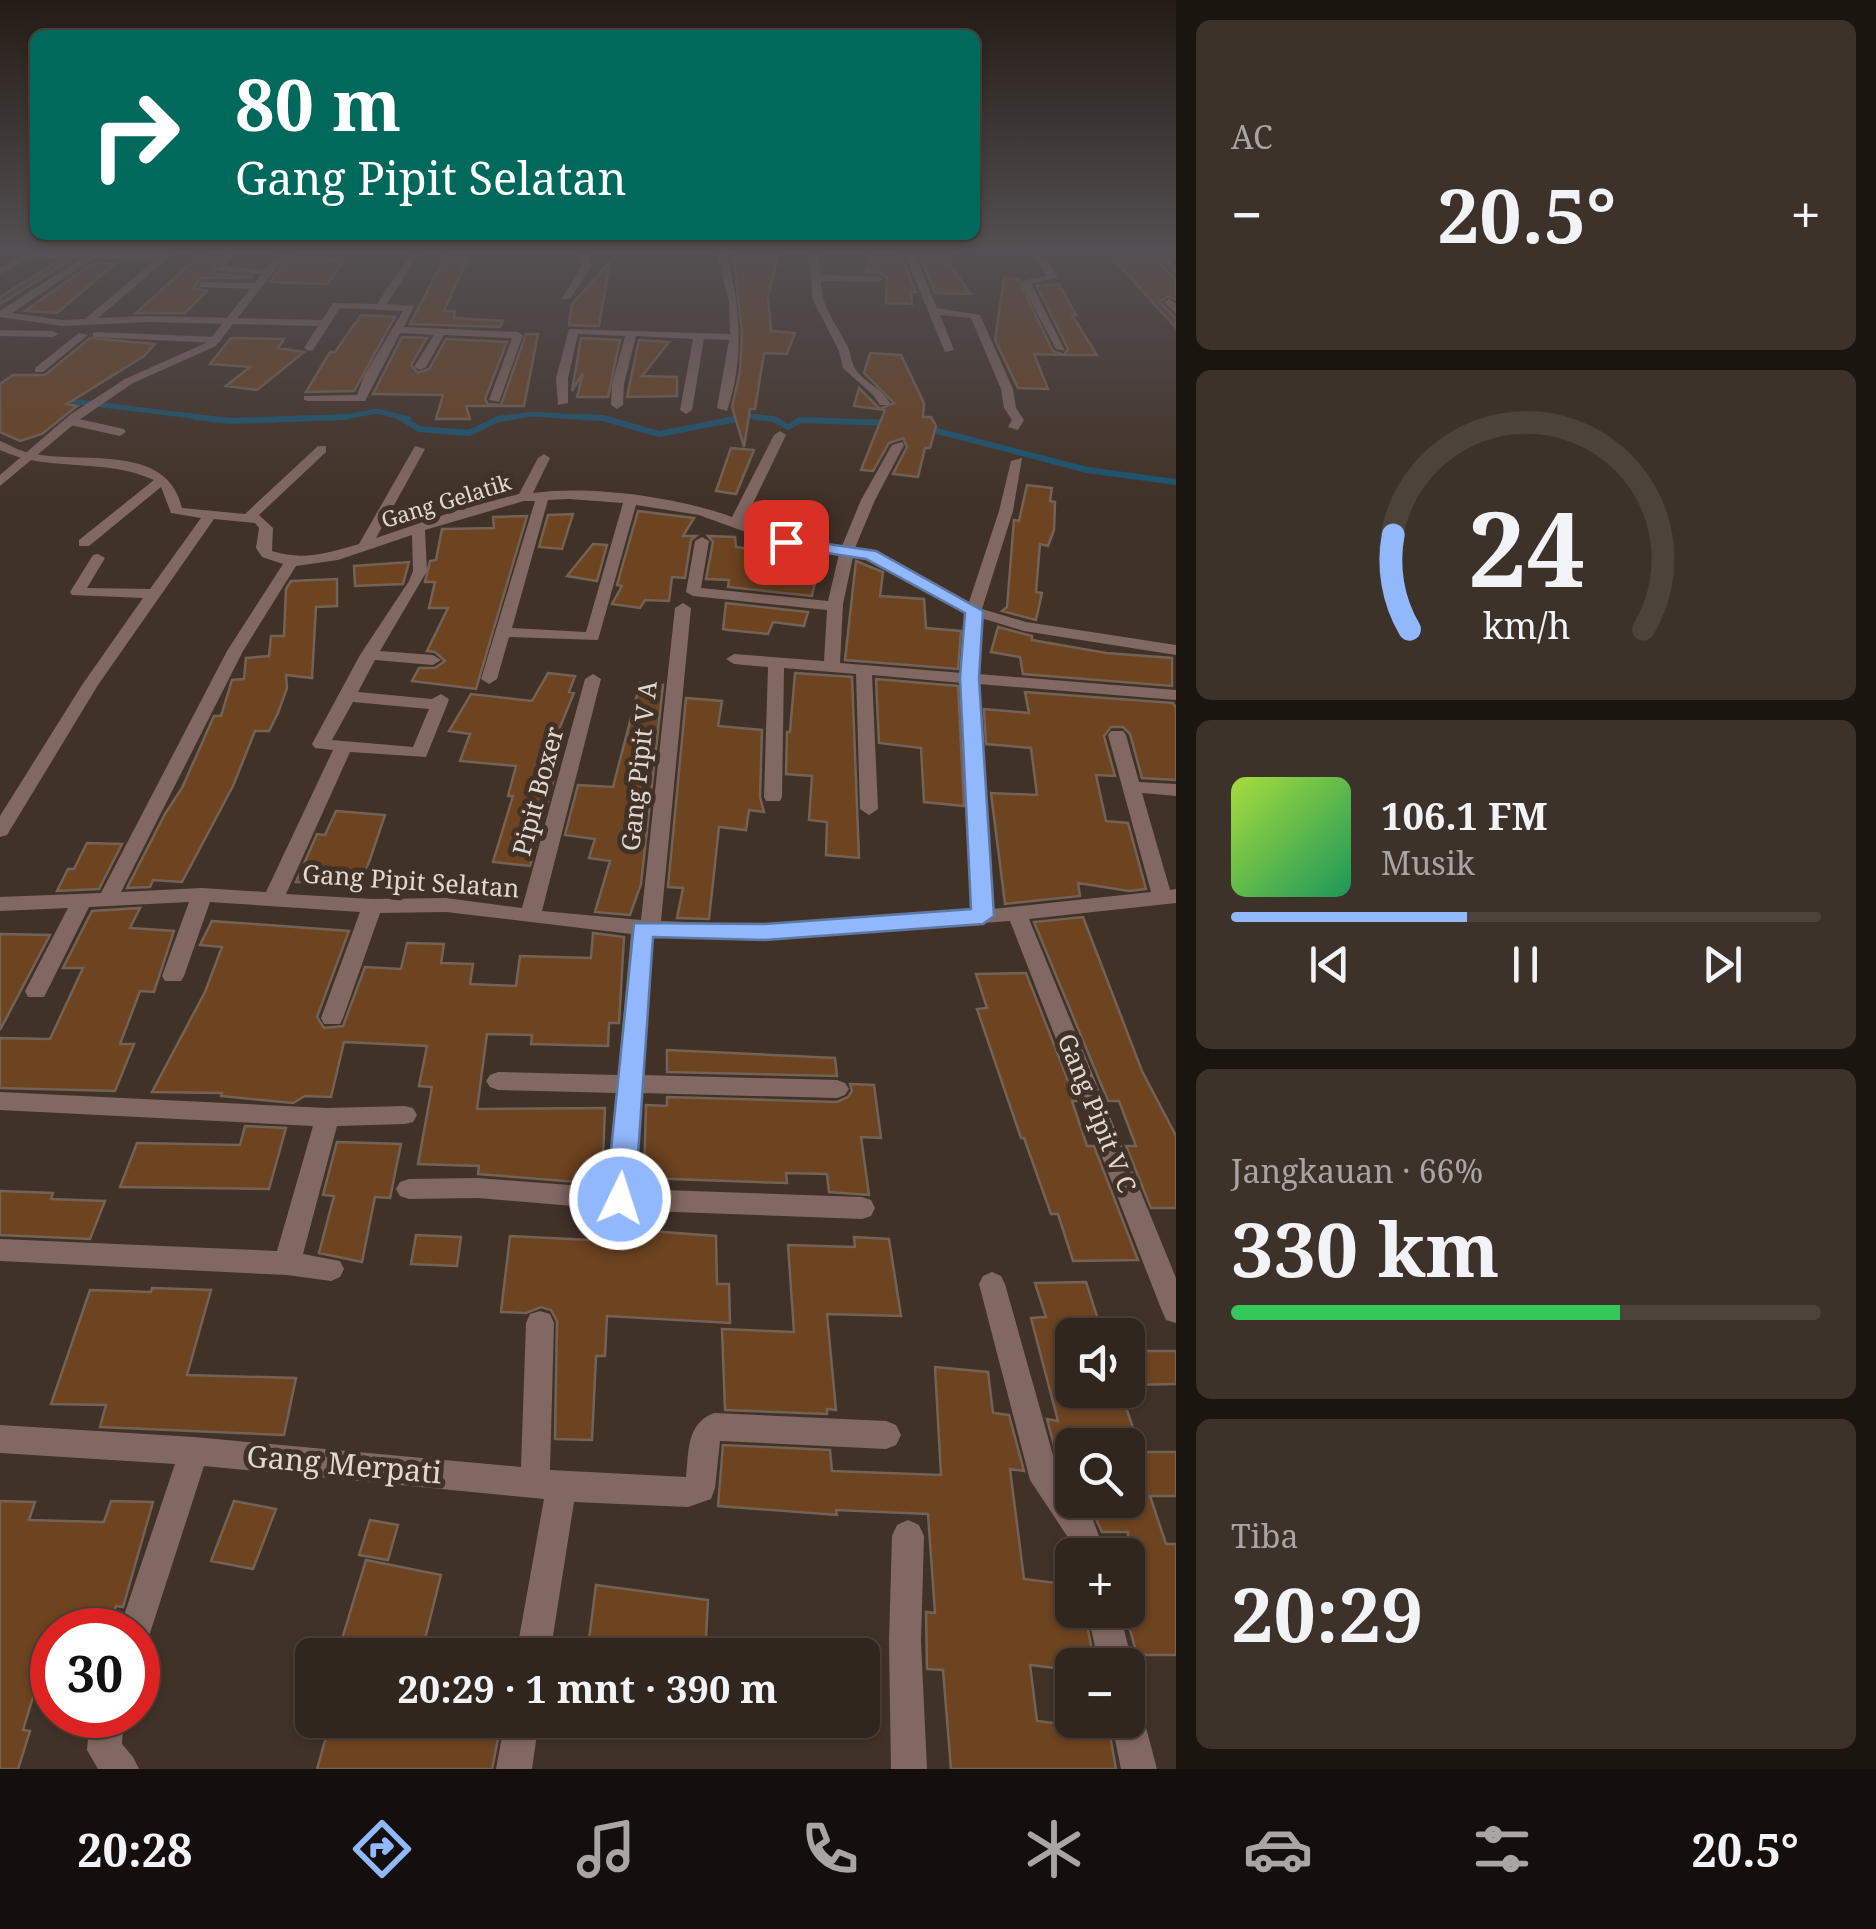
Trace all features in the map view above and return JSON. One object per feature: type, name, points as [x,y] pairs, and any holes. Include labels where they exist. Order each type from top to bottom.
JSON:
[{"type":"street","points":[[39,370],[78,336]]},
{"type":"street","points":[[164,336],[217,340]]},
{"type":"street","points":[[0,482],[87,408],[146,372],[198,352],[221,336]]},
{"type":"street","points":[[310,348],[317,336]]},
{"type":"street","points":[[308,398],[362,399],[370,376],[396,336]]},
{"type":"street","points":[[420,368],[438,336]]},
{"type":"street","points":[[495,400],[518,336]]},
{"type":"street","points":[[562,403],[570,336]]},
{"type":"street","points":[[617,404],[631,336]]},
{"type":"street","points":[[686,410],[699,336]]},
{"type":"street","points":[[719,336],[735,336],[723,408]]},
{"type":"street","points":[[834,336],[846,353],[849,369],[881,395],[884,403]]},
{"type":"street","points":[[943,336],[949,350]]},
{"type":"street","points":[[984,336],[1018,420],[1014,428]]},
{"type":"street","points":[[1054,336],[1061,349]]},
{"type":"street","points":[[70,422],[120,432]]},
{"type":"street","points":[[735,526],[780,435]]},
{"type":"street","points":[[0,445],[28,457],[104,461],[146,471],[162,480],[172,492],[176,510],[249,517],[263,522],[263,548],[267,554],[291,562],[235,651],[108,898]]},
{"type":"street","points":[[832,668],[834,606],[844,551],[898,445]]},
{"type":"street","points":[[249,517],[322,449]]},
{"type":"street","points":[[364,547],[419,450]]},
{"type":"street","points":[[524,497],[544,458]]},
{"type":"street","points":[[983,916],[970,678],[974,611],[1002,526],[1017,462]]},
{"type":"street","points":[[84,542],[162,480]]},
{"type":"street","points":[[490,679],[543,495]]},
{"type":"street","name":"Gang Gelatik","points":[[291,562],[333,557],[419,531],[464,512],[524,497],[631,500],[702,510],[735,526],[786,542],[878,558],[926,588],[974,611],[1059,634],[1176,650]]},
{"type":"street","points":[[504,632],[598,637],[631,500]]},
{"type":"street","points":[[0,831],[90,685],[209,516]]},
{"type":"street","points":[[346,696],[440,702],[420,753],[321,742],[368,654],[420,571],[419,531]]},
{"type":"street","points":[[702,542],[693,592],[834,606]]},
{"type":"street","points":[[98,558],[77,587],[78,592],[154,594]]},
{"type":"street","name":"Gang Pipit V A","points":[[620,1199],[683,608]]},
{"type":"street","points":[[368,654],[433,660]]},
{"type":"street","points":[[734,660],[1176,695]]},
{"type":"street","points":[[773,797],[776,662]]},
{"type":"street","points":[[864,670],[869,809]]},
{"type":"street","name":"Pipit Boxer","points":[[530,916],[594,678]]},
{"type":"street","points":[[1117,735],[1130,788],[1169,897]]},
{"type":"street","points":[[273,898],[343,747]]},
{"type":"street","points":[[1130,788],[1176,790]]},
{"type":"street","points":[[174,976],[202,895]]},
{"type":"street","name":"Gang Pipit Selatan","points":[[0,904],[202,895],[372,906],[446,906],[646,929],[765,932],[1017,914],[1169,897]]},
{"type":"street","points":[[36,991],[83,899]]},
{"type":"street","points":[[332,1018],[372,906]]},
{"type":"street","name":"Gang Pipit V C","points":[[1017,914],[1176,1312]]},
{"type":"street","points":[[498,1080],[837,1089]]},
{"type":"street","points":[[0,1101],[328,1117],[405,1116]]},
{"type":"street","points":[[287,1262],[328,1117]]},
{"type":"street","points":[[409,1188],[478,1188],[620,1199],[862,1208]]},
{"type":"street","points":[[0,1250],[287,1262],[332,1269]]},
{"type":"street","points":[[992,1284],[1045,1480],[1084,1538]]},
{"type":"street","points":[[534,1638],[548,1484],[540,1323]]},
{"type":"street","name":"Gang Merpati","points":[[0,1439],[688,1492],[700,1488],[705,1438],[714,1427],[886,1435]]},
{"type":"street","points":[[143,1608],[194,1451]]},
{"type":"street","points":[[908,1536],[904,1642],[909,1769]]},
{"type":"street","points":[[105,1738],[104,1750],[120,1769]]},
{"type":"street","points":[[514,1769],[519,1738]]},
{"type":"street","points":[[1133,1738],[1140,1769]]},
{"type":"building","points":[[347,336],[385,336],[354,391],[306,392],[330,352],[335,352]]},
{"type":"building","points":[[525,336],[538,336],[524,406],[466,406],[470,419],[436,419],[443,395],[373,394],[402,337],[427,338],[411,365],[418,373],[429,369],[446,339],[507,342],[485,399],[488,404],[501,405]]},
{"type":"building","points":[[742,336],[794,336],[787,354],[764,353],[744,447],[732,407],[740,372]]},
{"type":"building","points":[[996,336],[1045,336],[1053,351],[1064,355],[1034,354],[1048,389],[1018,388]]},
{"type":"building","points":[[1061,336],[1085,336],[1097,355],[1064,355],[1068,349]]},
{"type":"building","points":[[90,338],[155,344],[144,356],[67,404],[77,406],[42,434],[20,441],[0,432],[0,384],[13,375],[45,375]]},
{"type":"building","points":[[231,338],[284,339],[278,348],[304,352],[257,390],[226,386],[250,367],[210,364]]},
{"type":"building","points":[[581,338],[620,340],[608,397],[577,397],[583,373],[572,391]]},
{"type":"building","points":[[639,340],[669,342],[642,376],[677,377],[677,396],[627,397]]},
{"type":"building","points":[[870,353],[901,355],[924,403],[923,417],[931,417],[936,426],[930,448],[925,448],[918,477],[893,474],[907,447],[903,438],[889,443],[873,471],[861,470],[885,410],[854,406],[859,388],[880,409],[894,403],[864,373]]},
{"type":"building","points":[[731,448],[754,450],[736,494],[716,491]]},
{"type":"building","points":[[1027,485],[1052,488],[1050,501],[1055,502],[1054,530],[1048,546],[1040,544],[1036,592],[1042,593],[1036,620],[1002,611],[1007,607],[1014,520],[1019,521]]},
{"type":"building","points":[[638,511],[694,518],[683,536],[696,536],[691,540],[685,578],[672,577],[669,601],[645,600],[640,608],[612,604],[622,586],[617,585]]},
{"type":"building","points":[[573,514],[562,549],[539,547],[548,515]]},
{"type":"building","points":[[527,516],[476,689],[412,681],[419,668],[435,668],[445,661],[435,652],[427,651],[448,608],[429,608],[435,582],[425,582],[430,561],[436,560],[442,529],[494,528],[493,517]]},
{"type":"building","points":[[708,536],[735,537],[736,547],[765,551],[754,574],[815,583],[812,596],[728,587],[729,580],[706,579],[713,542]]},
{"type":"building","points":[[593,544],[607,545],[597,581],[567,576]]},
{"type":"building","points":[[856,561],[883,572],[880,596],[924,599],[926,628],[961,631],[958,669],[845,660]]},
{"type":"building","points":[[409,562],[403,584],[355,586],[354,566]]},
{"type":"building","points":[[337,579],[337,606],[316,607],[312,678],[286,675],[287,688],[269,731],[255,731],[233,786],[182,882],[153,880],[150,887],[127,888],[182,788],[214,716],[221,716],[232,680],[244,679],[246,658],[269,656],[271,636],[284,636],[286,589],[291,581]]},
{"type":"building","points":[[726,603],[808,612],[804,626],[773,622],[768,634],[728,630],[723,629]]},
{"type":"building","points":[[998,627],[1032,636],[1032,640],[1106,653],[1172,658],[1172,686],[1023,674],[1020,657],[991,652]]},
{"type":"building","points":[[548,673],[575,676],[569,692],[574,693],[551,749],[558,750],[552,766],[557,767],[530,866],[493,862],[513,796],[508,796],[516,766],[460,761],[470,734],[449,731],[471,694],[532,701]]},
{"type":"building","points":[[795,673],[852,677],[859,858],[826,855],[827,822],[809,820],[812,776],[786,774]]},
{"type":"building","points":[[876,679],[958,686],[964,806],[924,802],[921,748],[879,743]]},
{"type":"building","points":[[640,683],[663,685],[641,884],[630,915],[595,912],[610,861],[589,858],[595,839],[565,835],[578,785],[613,787]]},
{"type":"building","points":[[1025,692],[1173,703],[1176,780],[1142,778],[1130,734],[1123,727],[1111,727],[1104,736],[1115,776],[1096,775],[1106,821],[1128,823],[1146,889],[1129,891],[1078,883],[1080,896],[1005,904],[991,793],[1037,795],[1031,748],[986,744],[984,709],[1029,713]]},
{"type":"building","points":[[686,698],[722,701],[718,726],[762,730],[760,797],[764,812],[749,810],[746,830],[719,827],[709,919],[677,918],[683,888],[668,887]]},
{"type":"building","points":[[336,811],[385,815],[362,883],[296,882],[317,834],[325,835]]},
{"type":"building","points":[[87,843],[122,844],[99,889],[57,891],[68,869],[74,869]]},
{"type":"building","points":[[140,908],[130,928],[174,931],[154,992],[140,991],[120,1044],[134,1044],[115,1091],[0,1088],[0,1038],[50,1039],[83,968],[63,968],[92,911]]},
{"type":"building","points":[[1083,917],[1142,1071],[1176,1136],[1176,1208],[1151,1208],[1126,1146],[1136,1146],[1119,1101],[1108,1101],[1034,922]]},
{"type":"building","points":[[212,921],[349,931],[317,1017],[324,1028],[343,1026],[365,967],[401,969],[407,943],[444,944],[441,963],[473,964],[470,984],[516,986],[520,956],[591,958],[593,933],[624,937],[619,1023],[609,1023],[608,1046],[531,1044],[532,1035],[487,1034],[477,1109],[605,1108],[602,1184],[478,1174],[479,1166],[418,1164],[432,1087],[419,1086],[427,1046],[344,1042],[331,1097],[305,1096],[293,1103],[221,1096],[222,1093],[152,1092],[205,992],[222,947],[200,945]]},
{"type":"building","points":[[0,934],[50,935],[0,1030]]},
{"type":"building","points":[[1026,973],[1076,1101],[1072,1101],[1087,1146],[1094,1146],[1138,1260],[1073,1261],[1058,1214],[1051,1214],[1021,1138],[977,1009],[987,1008],[976,974]]},
{"type":"building","points":[[667,1050],[835,1058],[837,1076],[667,1072]]},
{"type":"building","points":[[850,1084],[874,1085],[881,1138],[861,1137],[869,1195],[829,1192],[827,1174],[786,1173],[787,1183],[644,1178],[646,1105],[667,1106],[667,1097],[837,1102],[848,1097],[852,1091]]},
{"type":"building","points":[[245,1126],[286,1128],[269,1189],[120,1187],[137,1143],[240,1145]]},
{"type":"building","points":[[337,1142],[401,1144],[390,1198],[375,1197],[362,1262],[319,1253],[334,1196],[323,1195]]},
{"type":"building","points":[[0,1191],[53,1193],[51,1199],[105,1201],[90,1239],[0,1235]]},
{"type":"building","points":[[610,1228],[716,1236],[717,1284],[729,1284],[730,1323],[607,1316],[605,1356],[596,1356],[592,1440],[555,1439],[557,1321],[551,1310],[541,1307],[526,1313],[501,1312],[510,1236],[610,1241]]},
{"type":"building","points":[[416,1235],[461,1237],[457,1266],[411,1264]]},
{"type":"building","points":[[854,1237],[889,1239],[901,1316],[827,1314],[836,1410],[827,1409],[827,1414],[725,1410],[722,1329],[794,1332],[788,1245],[855,1247]]},
{"type":"building","points":[[1086,1282],[1098,1318],[1055,1318],[1055,1408],[1126,1408],[1133,1428],[1055,1428],[1055,1449],[1047,1419],[1058,1421],[1031,1318],[1046,1317],[1035,1283]]},
{"type":"building","points":[[152,1288],[211,1290],[187,1375],[296,1378],[284,1435],[100,1427],[106,1405],[51,1404],[90,1290],[151,1292]]},
{"type":"building","points":[[1145,1351],[1176,1351],[1176,1384],[1145,1385]]},
{"type":"building","points":[[935,1367],[988,1372],[993,1413],[1009,1415],[1024,1471],[1010,1469],[1024,1579],[1055,1583],[1055,1628],[1088,1628],[1092,1648],[1055,1648],[1055,1668],[1030,1665],[1037,1721],[1055,1723],[1055,1738],[1110,1738],[1116,1769],[951,1769],[943,1670],[927,1669],[926,1612],[935,1613],[928,1514],[836,1510],[837,1515],[718,1506],[723,1445],[830,1450],[832,1471],[941,1475]]},
{"type":"building","points":[[1145,1452],[1176,1452],[1176,1496],[1150,1496],[1166,1544],[1176,1544],[1176,1655],[1145,1655],[1145,1648],[1135,1648],[1130,1628],[1145,1628],[1145,1538],[1128,1538],[1128,1532],[1102,1532],[1095,1518],[1145,1518]]},
{"type":"building","points":[[0,1501],[35,1502],[29,1520],[104,1522],[111,1501],[153,1502],[123,1607],[30,1608],[30,1707],[23,1730],[30,1731],[18,1769],[0,1769]]},
{"type":"building","points":[[234,1501],[276,1509],[253,1569],[211,1561]]},
{"type":"building","points":[[370,1520],[398,1525],[388,1560],[359,1555]]},
{"type":"building","points":[[366,1560],[441,1575],[425,1638],[342,1638]]},
{"type":"building","points":[[596,1585],[708,1600],[706,1638],[589,1638]]},
{"type":"building","points":[[326,1738],[498,1738],[492,1769],[317,1769]]},
{"type":"waterway","points":[[62,400],[216,419]]},
{"type":"waterway","points":[[279,419],[345,417],[377,411],[409,419]]},
{"type":"waterway","points":[[497,419],[533,414],[606,419]]},
{"type":"waterway","points":[[196,417],[230,421],[346,417]]},
{"type":"waterway","points":[[400,417],[419,429],[469,433],[498,419],[513,417]]},
{"type":"waterway","points":[[582,417],[606,419]]},
{"type":"waterway","points":[[606,419],[659,434],[746,417]]},
{"type":"waterway","points":[[756,417],[774,419],[788,427],[800,420],[891,423]]},
{"type":"waterway","points":[[733,419],[775,419]]},
{"type":"waterway","points":[[926,428],[1087,470],[1176,482]]},
{"type":"route","points":[[620,1199],[642,929],[765,932],[983,916],[970,678],[974,611],[870,555],[786,542]]}]
